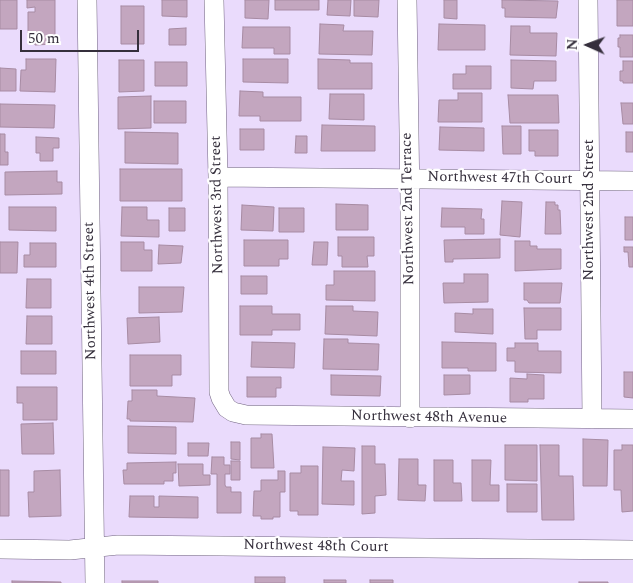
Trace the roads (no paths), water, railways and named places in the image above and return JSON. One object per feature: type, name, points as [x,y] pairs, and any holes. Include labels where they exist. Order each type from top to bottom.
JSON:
[{"type":"street","name":"Northwest 4th Street","points":[[87,0],[95,583]]},
{"type":"street","name":"Northwest 3rd Street","points":[[214,0],[220,392],[227,408]]},
{"type":"street","name":"Northwest 2nd Terrace","points":[[407,0],[410,418]]},
{"type":"street","name":"Northwest 2nd Street","points":[[588,0],[592,419]]},
{"type":"street","name":"Northwest 47th Court","points":[[218,177],[633,180]]},
{"type":"street","name":"Northwest 48th Avenue","points":[[227,408],[232,412],[246,415],[633,420]]},
{"type":"street","name":"Northwest 48th Court","points":[[0,549],[70,550],[128,545],[633,550]]}]
